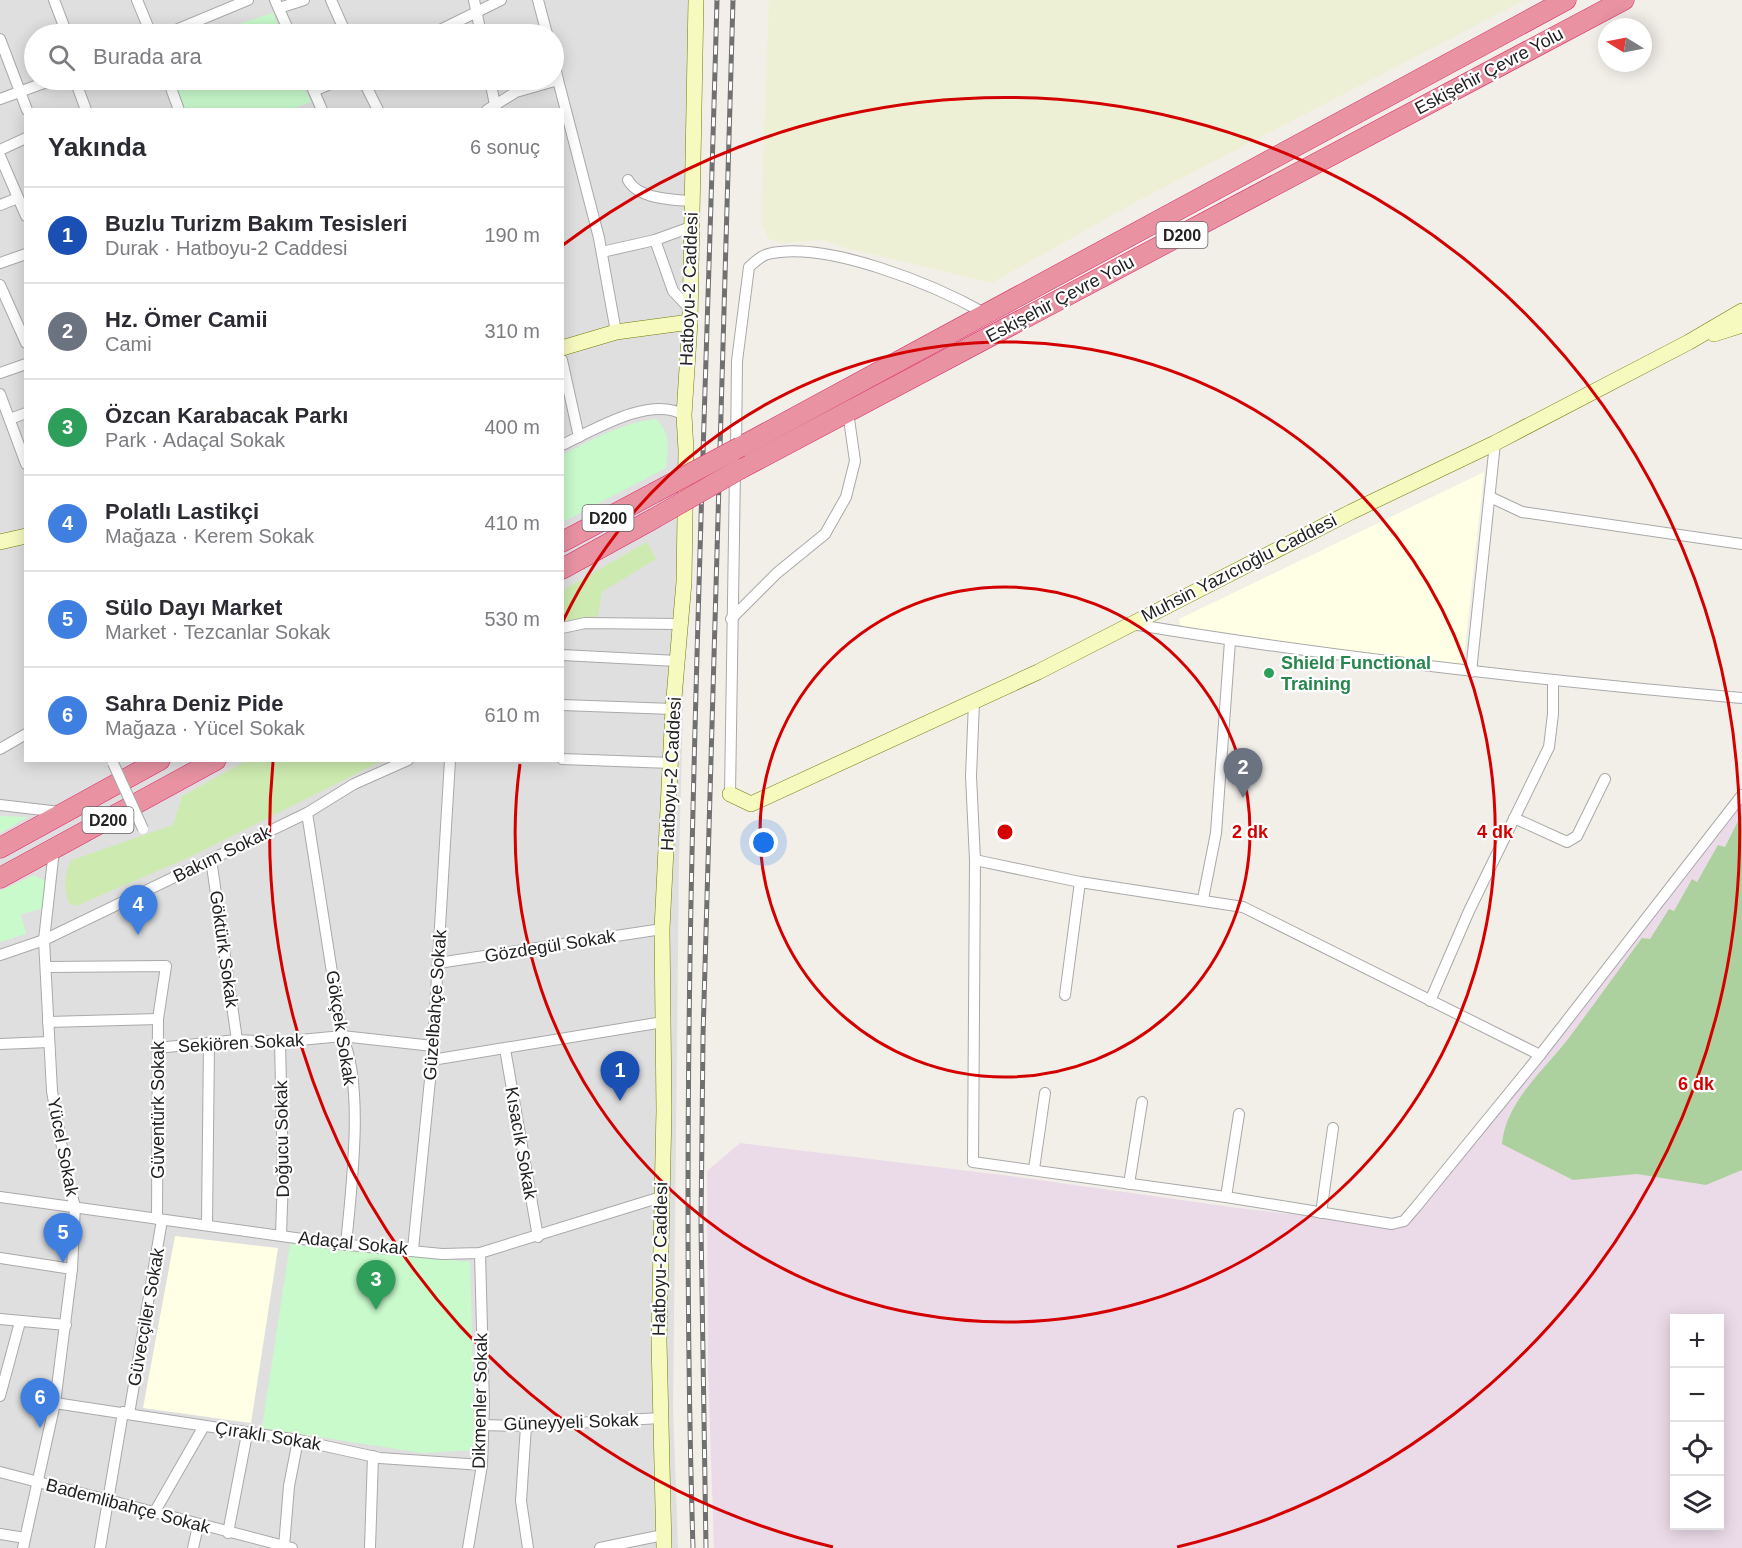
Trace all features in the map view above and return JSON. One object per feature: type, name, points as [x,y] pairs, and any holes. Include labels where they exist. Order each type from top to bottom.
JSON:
[{"type":"highway","name":"Eskişehir Çevre Yolu","points":[[564,541],[1566,0]]},
{"type":"highway","name":"Eskişehir Çevre Yolu","points":[[564,568],[741,469],[1624,0]]},
{"type":"highway","name":"D200","points":[[0,848],[156,762]]},
{"type":"highway","name":"D200","points":[[0,878],[212,762]]},
{"type":"main road","name":"Hatboyu-2 Caddesi","points":[[664,1541],[660,1418],[661,1197],[664,1110],[662,928],[673,709],[684,582],[686,450],[684,415],[690,315],[696,0]]},
{"type":"main road","points":[[564,347],[616,332],[690,315]]},
{"type":"main road","name":"Muhsin Yazıcıoğlu Caddesi","points":[[730,794],[751,804],[974,702],[1494,443],[1689,342],[1741,320]]},
{"type":"main road","points":[[0,542],[24,536]]},
{"type":"street","points":[[54,0],[63,24]]},
{"type":"street","points":[[137,0],[147,24]]},
{"type":"street","points":[[190,24],[248,0]]},
{"type":"street","points":[[286,24],[277,4],[304,0]]},
{"type":"street","points":[[331,0],[342,24]]},
{"type":"street","points":[[474,0],[479,24]]},
{"type":"street","points":[[452,24],[501,0]]},
{"type":"street","points":[[538,0],[544,24]]},
{"type":"street","points":[[0,39],[26,108]]},
{"type":"street","points":[[0,99],[25,90]]},
{"type":"street","points":[[79,90],[85,108]]},
{"type":"street","points":[[172,90],[178,108]]},
{"type":"street","points":[[368,90],[377,108]]},
{"type":"street","points":[[491,90],[493,108],[516,92],[523,90]]},
{"type":"street","points":[[561,90],[602,252],[616,332]]},
{"type":"street","points":[[314,91],[321,108]]},
{"type":"street","points":[[0,150],[24,139]]},
{"type":"street","points":[[0,156],[24,212]]},
{"type":"street","points":[[628,180],[639,191],[653,196],[692,201]]},
{"type":"street","points":[[0,205],[18,198]]},
{"type":"street","points":[[602,252],[655,240],[691,227]]},
{"type":"street","points":[[655,240],[673,291],[690,315]]},
{"type":"street","points":[[730,794],[731,620],[737,361],[749,267],[766,254],[813,252],[842,258],[947,292],[986,314]]},
{"type":"street","points":[[0,263],[24,255]]},
{"type":"street","points":[[0,285],[24,339]]},
{"type":"street","points":[[0,373],[24,365]]},
{"type":"street","points":[[564,369],[579,437]]},
{"type":"street","points":[[0,394],[24,458]]},
{"type":"street","points":[[564,444],[635,413],[666,409],[684,415]]},
{"type":"street","points":[[731,620],[777,573],[825,534],[846,497],[855,461],[848,412]]},
{"type":"street","points":[[10,419],[24,414]]},
{"type":"street","points":[[1471,672],[1494,443]]},
{"type":"street","points":[[1490,497],[1522,512],[1742,544]]},
{"type":"street","points":[[564,628],[585,623],[679,624]]},
{"type":"street","points":[[1129,624],[1230,641],[1471,672],[1742,698]]},
{"type":"street","points":[[1203,899],[1215,833],[1230,641]]},
{"type":"street","points":[[564,655],[677,660]]},
{"type":"street","points":[[1430,1001],[1549,747],[1553,714],[1553,681]]},
{"type":"street","points":[[974,702],[971,776],[975,860],[973,1162],[1226,1197],[1392,1224],[1404,1221],[1540,1055],[1742,795]]},
{"type":"street","points":[[564,705],[673,709]]},
{"type":"street","points":[[0,749],[24,735]]},
{"type":"street","points":[[564,759],[671,763]]},
{"type":"street","name":"Bakım Sokak","points":[[0,955],[44,940],[307,813],[354,784],[404,762]]},
{"type":"street","name":"Güzelbahçe Sokak","points":[[413,1249],[432,1060],[450,762]]},
{"type":"street","points":[[113,763],[143,829]]},
{"type":"street","points":[[1514,818],[1567,842],[1572,841],[1577,836],[1605,779]]},
{"type":"street","points":[[0,805],[66,813]]},
{"type":"street","name":"Gökçek Sokak","points":[[307,813],[342,1036],[348,1048],[354,1112],[346,1245]]},
{"type":"street","name":"Yücel Sokak","points":[[24,1543],[56,1402],[72,1269],[75,1206],[69,1187],[52,1091],[49,1042],[44,940],[54,850]]},
{"type":"street","name":"Göktürk Sokak","points":[[211,859],[237,1040]]},
{"type":"street","points":[[975,860],[1080,882],[1203,899],[1243,907],[1540,1055]]},
{"type":"street","points":[[1065,995],[1080,882]]},
{"type":"street","name":"Gözdegül Sokak","points":[[438,963],[662,928]]},
{"type":"street","name":"Güventürk Sokak","points":[[46,967],[166,966],[158,1019],[157,1048],[160,1219]]},
{"type":"street","points":[[48,1022],[158,1019]]},
{"type":"street","points":[[432,1060],[663,1022]]},
{"type":"street","name":"Sekiören Sokak","points":[[157,1048],[237,1040],[280,1042],[342,1036],[433,1046]]},
{"type":"street","points":[[0,1044],[49,1042]]},
{"type":"street","name":"Doğucu Sokak","points":[[280,1042],[283,1177],[281,1235]]},
{"type":"street","points":[[207,1224],[209,1043]]},
{"type":"street","name":"Kısacık Sokak","points":[[505,1049],[538,1237]]},
{"type":"street","points":[[1034,1169],[1045,1093]]},
{"type":"street","points":[[1129,1184],[1142,1102]]},
{"type":"street","points":[[1226,1197],[1239,1114]]},
{"type":"street","points":[[1320,1213],[1334,1128]]},
{"type":"street","name":"Adaçal Sokak","points":[[0,1197],[346,1245],[413,1249],[442,1254],[480,1253],[538,1237],[661,1197]]},
{"type":"street","name":"Güvecçiler Sokak","points":[[100,1548],[160,1219]]},
{"type":"street","name":"Dikmenler Sokak","points":[[468,1548],[482,1465],[480,1253]]},
{"type":"street","points":[[0,1258],[72,1269]]},
{"type":"street","points":[[0,1319],[66,1324]]},
{"type":"street","points":[[0,1396],[20,1322]]},
{"type":"street","name":"Çıraklı Sokak","points":[[56,1402],[248,1434],[298,1440],[373,1456],[482,1465]]},
{"type":"street","name":"Güneyyeli Sokak","points":[[482,1425],[526,1426],[660,1418]]},
{"type":"street","points":[[154,1513],[204,1426]]},
{"type":"street","points":[[526,1426],[521,1501],[528,1548]]},
{"type":"street","points":[[228,1533],[248,1434]]},
{"type":"street","points":[[288,1547],[289,1486],[298,1440]]},
{"type":"street","points":[[370,1548],[373,1456]]},
{"type":"street","name":"Bademlibahçe Sokak","points":[[0,1472],[109,1499],[228,1533],[255,1544],[288,1547]]},
{"type":"street","points":[[193,1548],[198,1526]]},
{"type":"street","points":[[0,1534],[24,1543]]},
{"type":"street","points":[[600,1548],[664,1541]]},
{"type":"shaded area","points":[[0,0],[701,0],[679,862],[673,1408],[678,1548],[0,1548]]},
{"type":"shaded area","points":[[769,0],[1525,0],[1134,203],[992,283],[842,247],[823,240],[783,243],[769,239],[762,225],[761,214]]},
{"type":"shaded area","points":[[1484,472],[1463,666],[1181,628],[1179,619]]},
{"type":"shaded area","points":[[1742,799],[1742,1548],[714,1548],[708,1369],[707,1171],[740,1143],[1010,1176],[1238,1208],[1403,1227]]},
{"type":"shaded area","points":[[175,1236],[278,1248],[251,1423],[143,1408]]},
{"type":"green space","points":[[273,13],[278,24],[238,24]]},
{"type":"green space","points":[[176,90],[306,90],[311,102],[295,108],[184,108]]},
{"type":"green space","points":[[656,419],[664,430],[668,448],[666,468],[564,521],[564,454],[620,428]]},
{"type":"green space","points":[[647,542],[656,559],[602,592],[598,616],[564,624],[564,589]]},
{"type":"green space","points":[[244,762],[380,762],[192,856],[76,906],[69,903],[65,881],[72,860],[173,825],[182,796]]},
{"type":"green space","points":[[1742,813],[1742,1170],[1706,1185],[1637,1174],[1573,1180],[1502,1144],[1510,1115],[1527,1088],[1568,1039],[1642,938],[1650,939],[1669,909],[1674,911],[1692,879],[1697,882],[1718,845],[1725,847]]},
{"type":"green space","points":[[0,816],[28,817],[0,833]]},
{"type":"green space","points":[[34,875],[47,882],[45,908],[21,914],[26,934],[0,942],[0,891]]},
{"type":"green space","points":[[290,1244],[470,1262],[475,1450],[422,1453],[262,1428]]},
{"type":"railway","points":[[693,1548],[688,1161],[690,968],[699,580],[717,0]]},
{"type":"railway","points":[[706,1548],[701,1225],[703,1036],[733,0]]},
{"type":"place","name":"Shield Functional Training","points":[[1269,673]]},
{"type":"place","name":"Hz. Ömer Camii","points":[[1243,798]]},
{"type":"place","name":"Polatlı Lastikçi","points":[[138,935]]},
{"type":"place","name":"Buzlu Turizm Bakım Tesisleri","points":[[620,1101]]},
{"type":"place","name":"Sülo Dayı Market","points":[[63,1263]]},
{"type":"place","name":"Özcan Karabacak Parkı","points":[[376,1310]]},
{"type":"place","name":"Sahra Deniz Pide","points":[[40,1428]]}]
